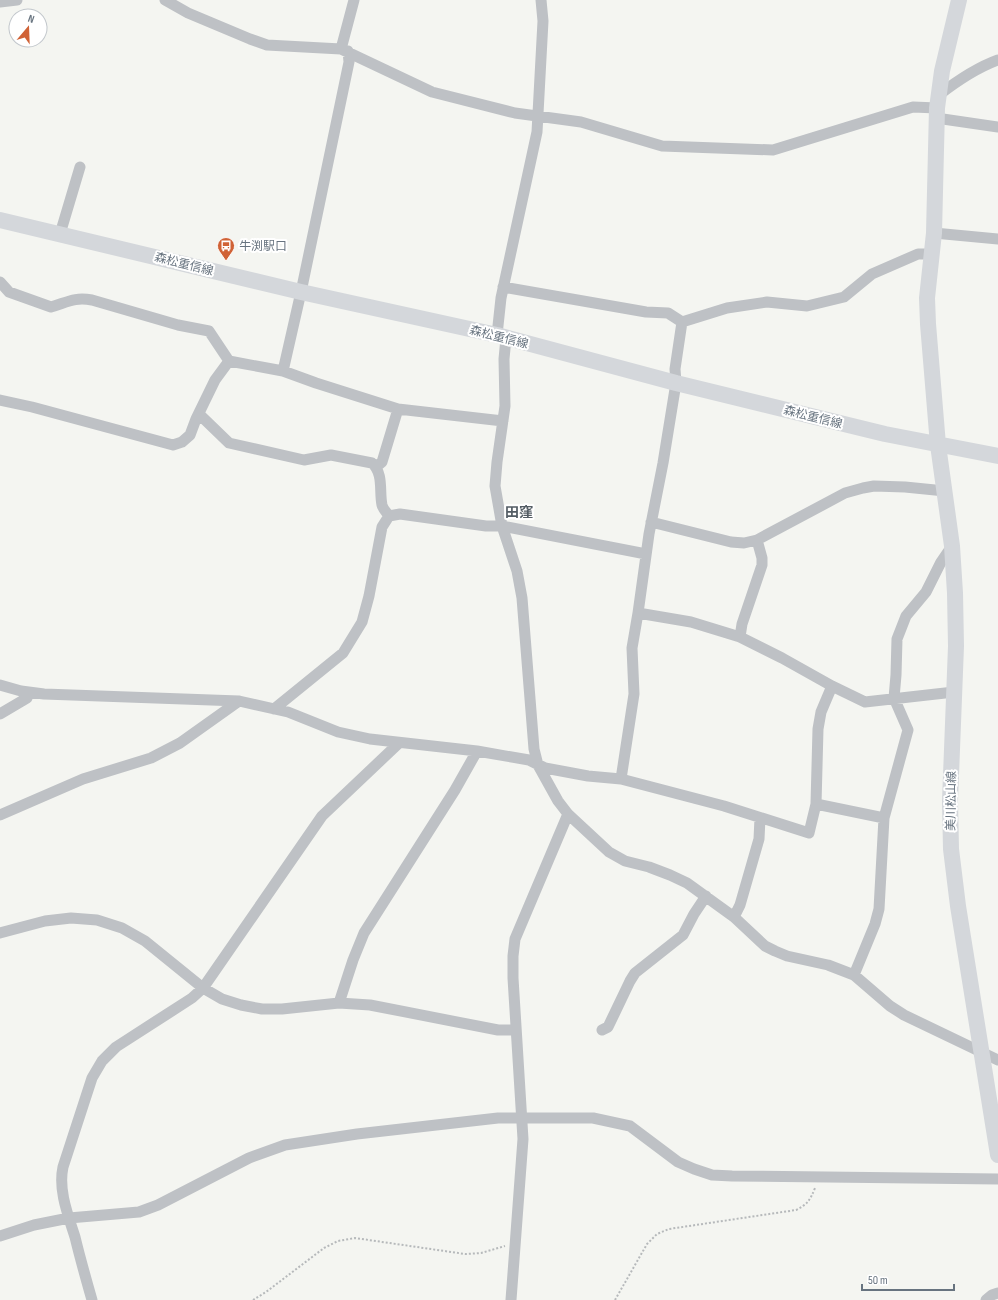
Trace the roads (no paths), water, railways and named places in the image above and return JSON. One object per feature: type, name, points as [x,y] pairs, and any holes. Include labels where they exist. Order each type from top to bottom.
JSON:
[{"type":"main road","name":"美川松山線","points":[[959,0],[942,71],[937,107],[934,233],[927,298],[938,445],[952,546],[956,646],[950,801],[951,849],[958,906],[998,1155]]},
{"type":"main road","name":"森松重信線","points":[[0,220],[301,292],[501,336],[676,382],[885,434],[998,456]]},
{"type":"street","points":[[0,2],[17,0]]},
{"type":"street","points":[[165,0],[188,13],[267,45],[345,50],[432,92],[515,113],[581,122],[662,146],[773,150],[913,107],[937,107],[998,127]]},
{"type":"street","points":[[282,370],[301,292],[349,62],[345,50],[354,0]]},
{"type":"street","points":[[541,0],[543,20],[537,132],[503,287],[501,336],[504,359],[505,406],[495,486],[502,526],[517,571],[522,598],[534,749],[538,765],[548,784],[568,814],[609,852],[625,861],[649,867],[687,883],[734,917],[765,946],[787,956],[828,965],[854,975],[890,1006],[904,1015],[998,1060]]},
{"type":"street","points":[[937,107],[956,82],[984,65],[998,60]]},
{"type":"street","points":[[60,234],[80,167]]},
{"type":"street","points":[[934,233],[998,239]]},
{"type":"street","points":[[682,322],[727,308],[767,302],[807,306],[844,297],[872,274],[918,254],[932,254]]},
{"type":"street","points":[[0,282],[9,292],[51,307],[82,298],[178,325],[209,331],[229,361],[282,370],[316,383],[398,409],[503,421]]},
{"type":"street","points":[[503,287],[646,312],[668,313],[682,322]]},
{"type":"street","points":[[621,779],[634,694],[632,648],[651,522],[663,463],[676,382],[675,369],[682,322]]},
{"type":"street","points":[[0,400],[32,407],[173,445],[182,442],[190,435],[215,380],[229,361]]},
{"type":"street","points":[[376,467],[382,462],[398,409]]},
{"type":"street","points":[[199,414],[229,444],[304,460],[331,455],[372,463],[380,474],[382,507],[389,516]]},
{"type":"street","points":[[651,522],[731,542],[744,543],[758,540],[845,493],[863,488],[874,486],[905,487],[944,491]]},
{"type":"street","points":[[274,709],[343,653],[362,622],[382,527],[389,516],[400,514],[486,526],[502,526],[646,554]]},
{"type":"street","points":[[740,637],[742,624],[762,565],[758,540]]},
{"type":"street","points":[[854,975],[875,924],[879,909],[884,818],[908,730],[894,698],[897,639],[906,616],[926,592],[941,562],[952,546]]},
{"type":"street","points":[[638,613],[691,622],[740,637],[865,702],[954,692]]},
{"type":"street","points":[[0,685],[20,691],[44,694],[239,701],[288,712],[338,732],[370,739],[477,751],[529,760],[545,768],[588,776],[621,779],[724,806],[809,833],[816,804],[818,728],[821,712],[832,686]]},
{"type":"street","points":[[0,714],[27,698],[29,692]]},
{"type":"street","points":[[0,815],[83,779],[151,758],[180,744],[239,701]]},
{"type":"street","points":[[92,1300],[69,1218],[62,1187],[62,1172],[92,1078],[102,1061],[116,1047],[192,998],[203,988],[322,816],[399,743]]},
{"type":"street","points":[[339,1003],[353,960],[364,933],[455,790],[477,751]]},
{"type":"street","points":[[816,804],[884,818]]},
{"type":"street","points":[[511,1300],[522,1139],[513,956],[515,939],[568,814]]},
{"type":"street","points":[[734,917],[740,905],[759,839],[760,818]]},
{"type":"street","points":[[602,1030],[608,1027],[630,981],[636,973],[683,935],[706,896]]},
{"type":"street","points":[[0,933],[58,919],[71,918],[97,920],[122,928],[145,941],[203,988],[222,999],[241,1005],[262,1009],[282,1009],[339,1003],[370,1005],[498,1030],[516,1030]]},
{"type":"street","points":[[0,1236],[34,1225],[69,1218],[139,1212],[158,1205],[249,1158],[285,1145],[372,1132],[498,1118],[593,1118],[630,1126],[678,1162],[712,1175],[998,1179]]},
{"type":"street","points":[[986,1300],[992,1295],[998,1293]]},
{"type":"place","name":"牛渕駅口","points":[[226,261]]},
{"type":"district","name":"田窪","points":[[519,512]]}]
